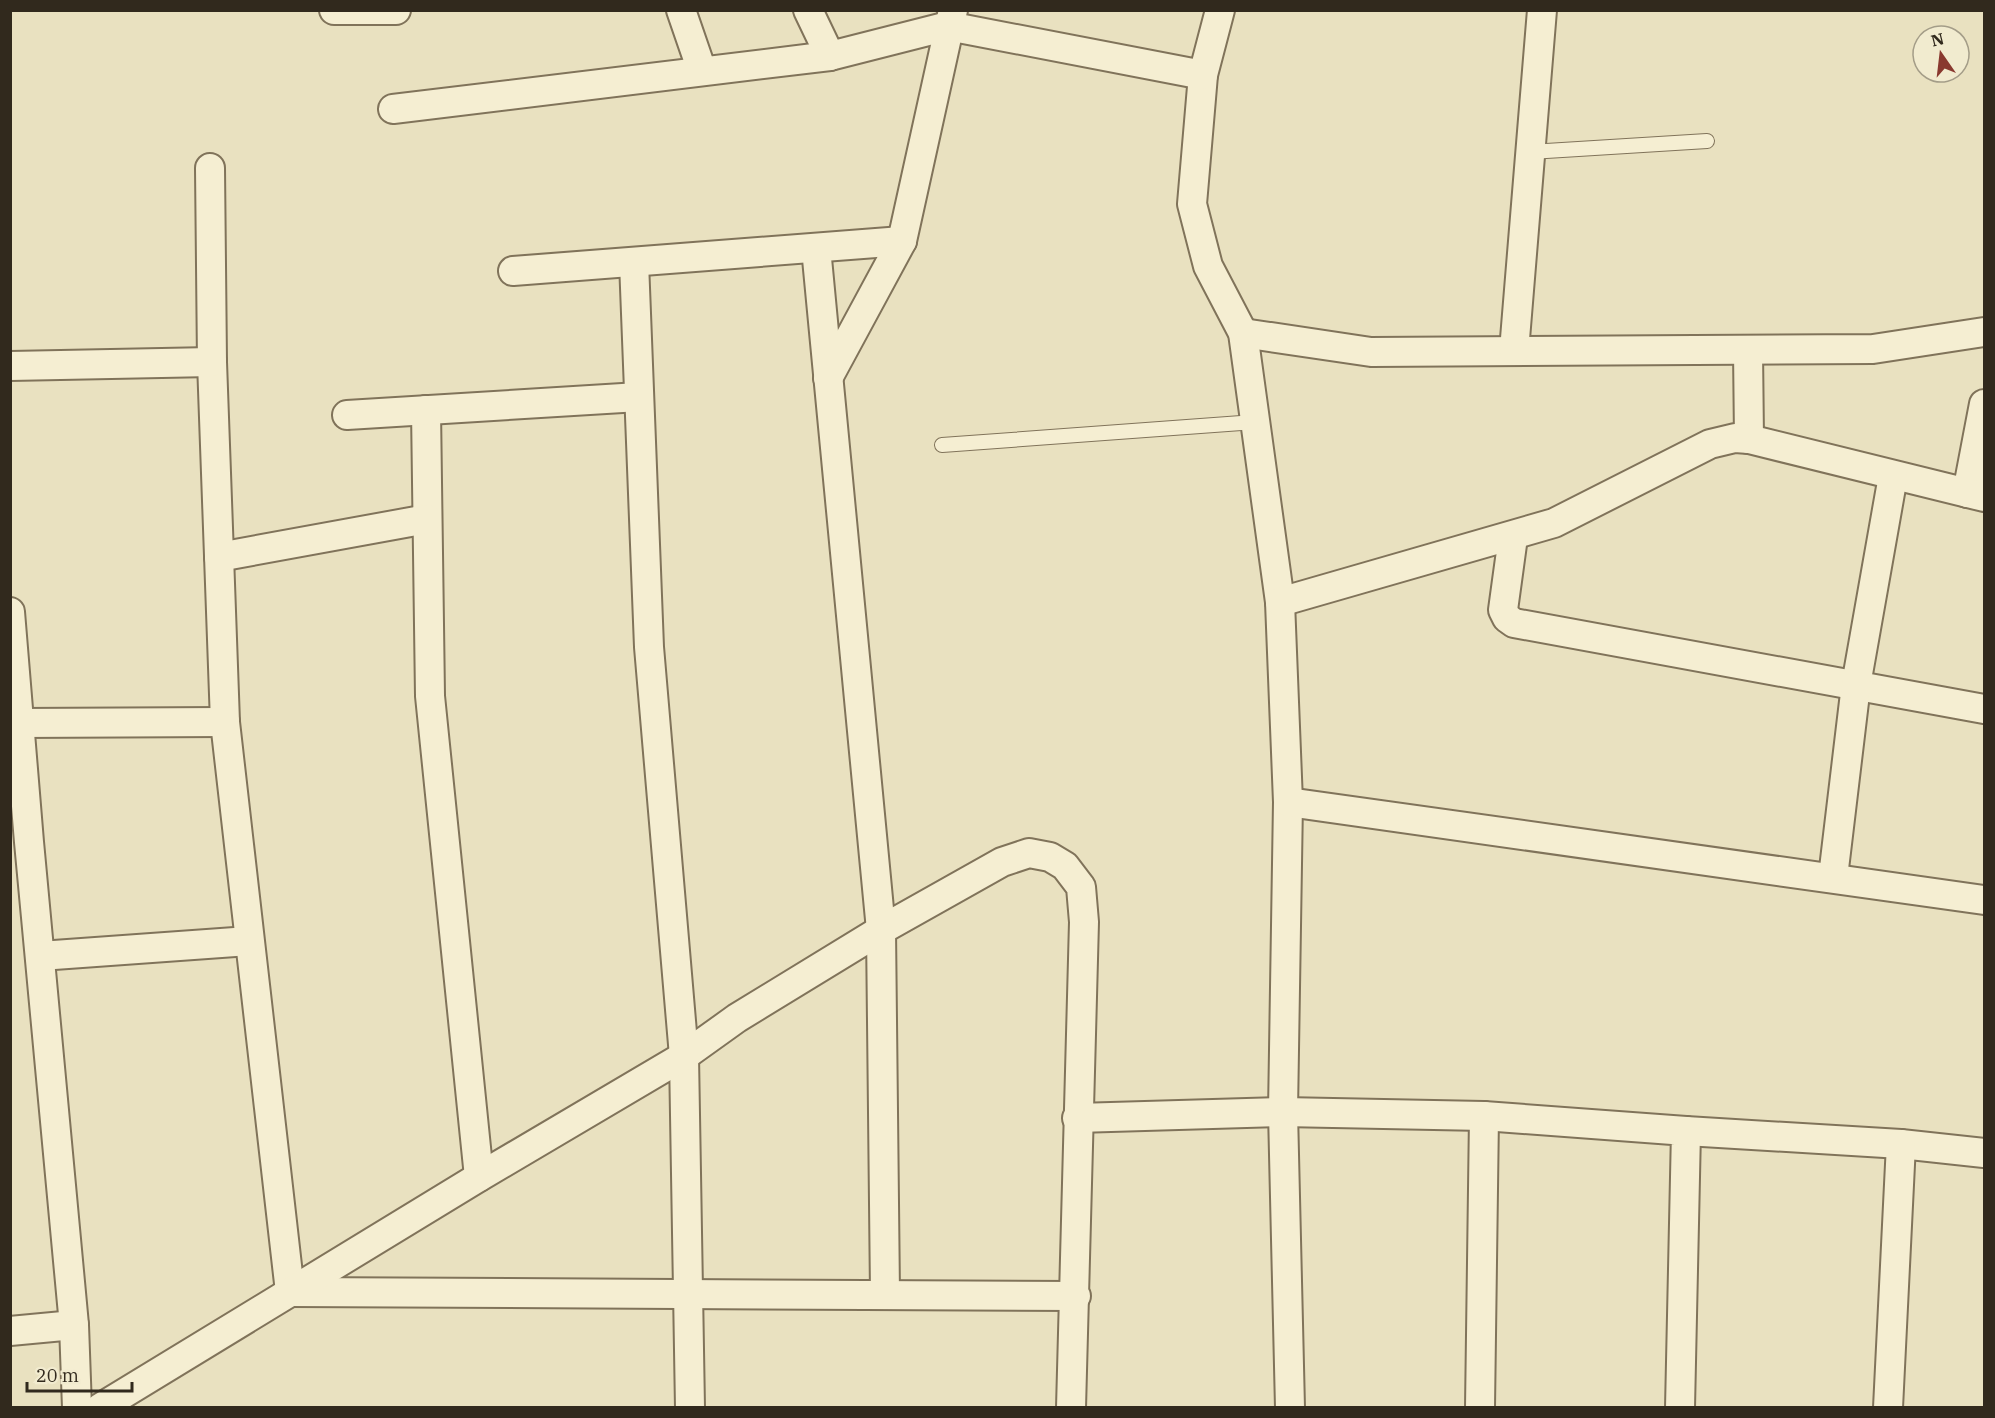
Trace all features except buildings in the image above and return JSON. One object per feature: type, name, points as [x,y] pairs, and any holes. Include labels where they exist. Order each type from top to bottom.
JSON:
[{"type":"street","points":[[334,10],[396,10]]},
{"type":"street","points":[[681,10],[702,71]]},
{"type":"street","points":[[808,10],[830,56]]},
{"type":"street","points":[[1220,10],[1203,75],[1192,204],[1208,266],[1243,333],[1280,602],[1288,802],[1283,1112],[1290,1407]]},
{"type":"street","points":[[1514,351],[1542,10]]},
{"type":"street","points":[[393,109],[830,56],[950,18],[1203,75]]},
{"type":"street","points":[[828,378],[902,242],[950,18]]},
{"type":"street","points":[[210,168],[212,362],[225,722],[290,1292]]},
{"type":"street","points":[[513,271],[902,242]]},
{"type":"street","points":[[816,248],[881,930],[885,1294]]},
{"type":"street","points":[[634,261],[649,647],[684,1056],[690,1407]]},
{"type":"street","points":[[1243,333],[1371,352],[1873,349],[1984,332]]},
{"type":"street","points":[[1748,350],[1749,439]]},
{"type":"street","points":[[10,366],[212,362]]},
{"type":"street","points":[[347,415],[639,397]]},
{"type":"street","points":[[1280,602],[1513,537],[1554,523],[1590,507],[1710,444],[1735,438],[1749,439],[1976,495],[1984,404]]},
{"type":"street","points":[[426,410],[430,696],[479,1177]]},
{"type":"street","points":[[1833,877],[1856,685],[1893,476]]},
{"type":"street","points":[[219,557],[427,519]]},
{"type":"street","points":[[1513,537],[1503,610],[1507,618],[1514,623],[1984,709]]},
{"type":"street","points":[[10,612],[74,1325],[77,1407]]},
{"type":"street","points":[[19,723],[225,722]]},
{"type":"street","points":[[1288,802],[1984,900]]},
{"type":"street","points":[[100,1407],[479,1177],[684,1056],[737,1018],[881,930],[1011,859],[1029,853],[1050,857],[1065,866],[1081,886],[1084,922],[1077,1118],[1076,1296],[1071,1407]]},
{"type":"street","points":[[40,956],[249,941]]},
{"type":"street","points":[[1077,1118],[1283,1112],[1484,1116],[1901,1144],[1984,1153]]},
{"type":"street","points":[[1480,1407],[1484,1116]]},
{"type":"street","points":[[1680,1407],[1686,1131]]},
{"type":"street","points":[[1888,1407],[1901,1144]]},
{"type":"street","points":[[290,1292],[1076,1296]]},
{"type":"street","points":[[10,1331],[74,1325]]},
{"type":"lane","points":[[1530,152],[1707,141]]},
{"type":"lane","points":[[942,445],[1255,422]]}]
